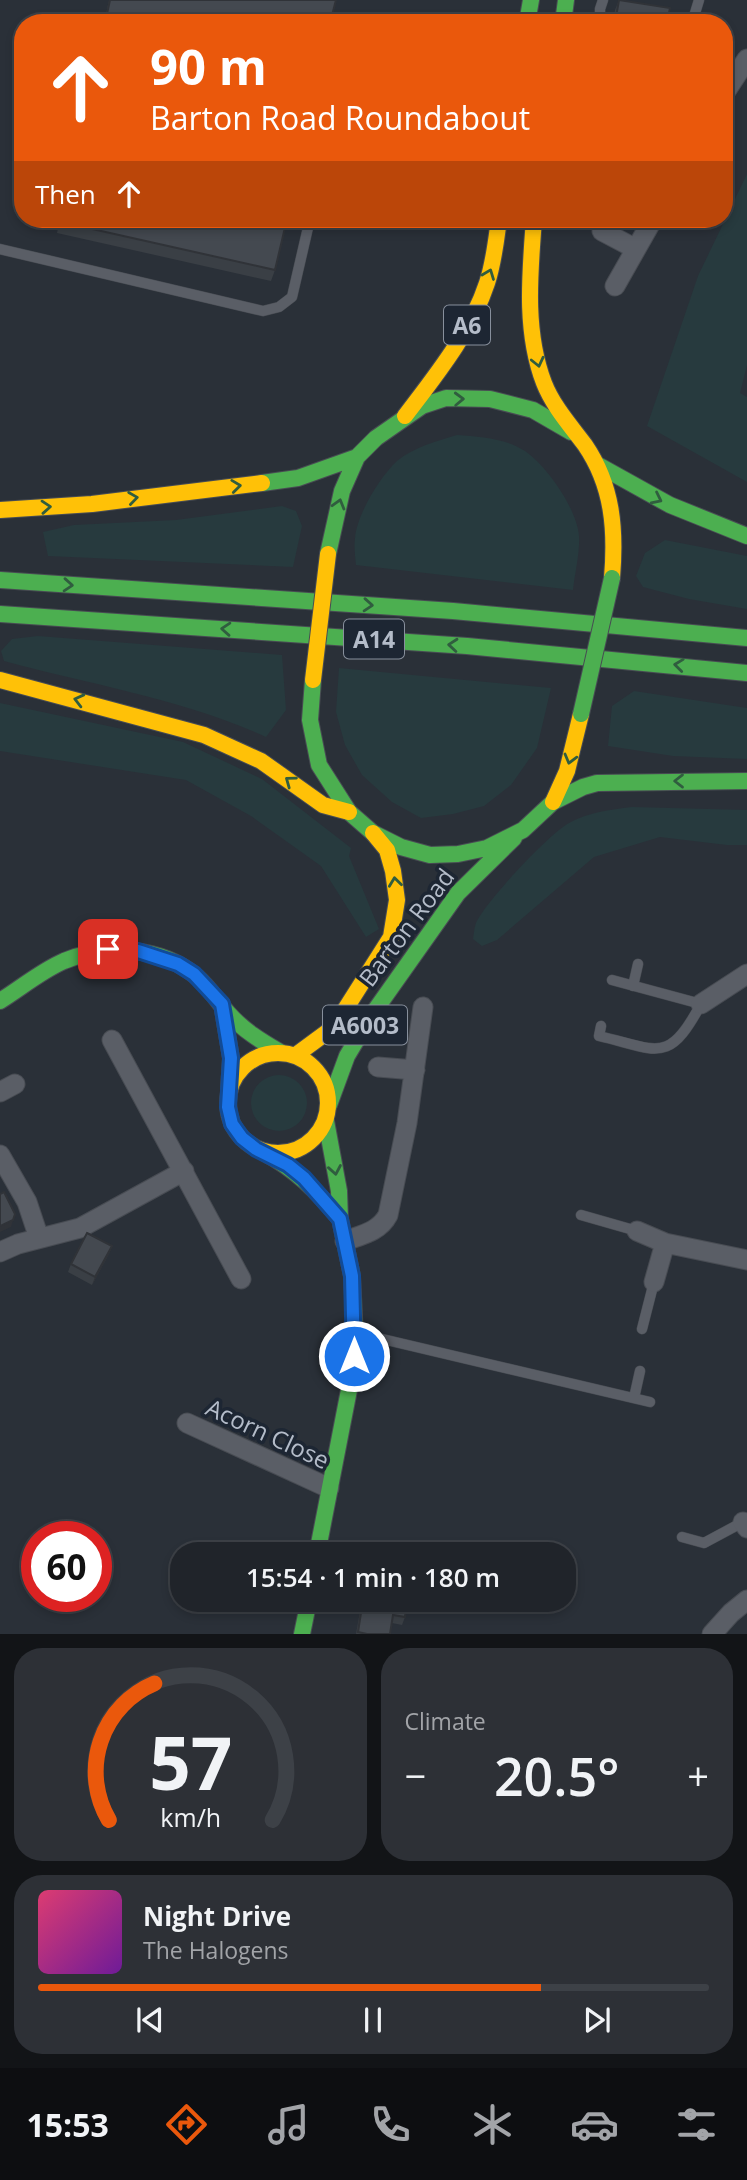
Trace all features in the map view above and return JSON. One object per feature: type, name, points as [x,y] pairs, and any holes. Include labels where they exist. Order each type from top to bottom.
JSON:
[{"type":"main road","name":"A6","points":[[404,416],[472,317],[493,264],[498,228]]},
{"type":"main road","points":[[533,228],[528,295],[538,364],[552,402],[598,465],[611,506],[615,547],[612,578],[581,714],[567,771],[553,802]]},
{"type":"main road","points":[[523,830],[487,848],[458,854],[430,855],[401,847],[373,833],[349,812],[318,765],[310,720],[328,554],[345,483],[357,457],[404,416],[435,401],[488,399],[516,405],[543,415],[579,437]]},
{"type":"main road","points":[[0,510],[92,504],[298,478],[357,457]]},
{"type":"main road","points":[[598,465],[650,497],[709,523],[747,536]]},
{"type":"main road","name":"A14","points":[[0,580],[453,611],[747,638]]},
{"type":"main road","name":"A14","points":[[0,614],[446,645],[664,663],[747,673]]},
{"type":"main road","points":[[0,680],[204,734],[261,761],[323,805],[349,812]]},
{"type":"main road","points":[[553,802],[583,787],[610,781],[747,781]]},
{"type":"main road","name":"Barton Road","points":[[319,1542],[349,1390],[355,1336],[352,1276],[340,1219],[328,1113],[347,1056],[371,1016],[458,893],[553,802]]},
{"type":"main road","name":"Barton Road","points":[[288,1054],[334,1027],[391,937],[397,900],[393,871],[387,850],[373,833]]},
{"type":"main road","points":[[0,1000],[64,961],[108,949],[138,951],[178,964],[194,974],[222,1004],[239,1025],[256,1038],[310,1063],[320,1075],[327,1089],[328,1113],[318,1135],[307,1145],[291,1153],[273,1154],[256,1149],[242,1138],[232,1124],[228,1107],[231,1058],[222,1004]]},
{"type":"main road","points":[[229,1089],[237,1073],[250,1061],[264,1054],[288,1054]]},
{"type":"main road","name":"Barton Road","points":[[256,1149],[288,1165],[304,1178],[340,1219]]},
{"type":"main road","points":[[302,1634],[307,1612]]},
{"type":"street","points":[[733,80],[747,59]]},
{"type":"street","points":[[615,286],[648,228]]},
{"type":"street","points":[[602,231],[636,249]]},
{"type":"street","points":[[701,1004],[747,974]]},
{"type":"street","points":[[345,1241],[373,1231],[384,1223],[388,1215],[407,1123],[423,1007]]},
{"type":"street","points":[[112,1040],[241,1279]]},
{"type":"street","points":[[378,1067],[415,1070]]},
{"type":"street","points":[[0,1155],[27,1202],[39,1238]]},
{"type":"street","points":[[0,1252],[39,1238],[80,1228],[184,1171]]},
{"type":"street","points":[[637,1231],[665,1244],[747,1260]]},
{"type":"street","points":[[654,1282],[665,1244]]},
{"type":"street","name":"Acorn Close","points":[[187,1423],[329,1488]]},
{"type":"street","points":[[712,1634],[747,1600]]},
{"type":"lane","points":[[0,249],[263,311],[279,307],[292,297],[308,228]]},
{"type":"lane","points":[[633,986],[638,964]]},
{"type":"lane","points":[[601,1026],[599,1037],[658,1050],[668,1048],[681,1038],[701,1004],[611,980]]},
{"type":"lane","points":[[581,1215],[637,1231]]},
{"type":"lane","points":[[642,1329],[654,1282]]},
{"type":"lane","points":[[355,1336],[378,1338],[650,1402]]},
{"type":"lane","points":[[634,1398],[640,1371]]},
{"type":"lane","points":[[682,1537],[704,1543],[746,1523]]},
{"type":"green space","points":[[747,174],[747,365],[740,393],[747,397],[747,482],[647,426],[698,276],[721,228],[733,228],[733,203]]},
{"type":"green space","points":[[457,435],[509,443],[525,451],[560,489],[573,513],[579,536],[573,590],[356,565],[355,544],[360,518],[370,496],[384,476],[397,461],[411,452]]},
{"type":"green space","points":[[282,506],[296,511],[302,526],[293,567],[48,556],[43,532],[74,525],[176,520]]},
{"type":"green space","points":[[665,540],[747,556],[747,609],[689,599],[643,587],[636,576],[645,553]]},
{"type":"green space","points":[[38,636],[282,655],[286,710],[266,737],[202,712],[4,661],[1,651],[12,639]]},
{"type":"green space","points":[[339,668],[551,688],[537,748],[511,785],[484,806],[421,818],[392,802],[362,775],[345,745],[336,712]]},
{"type":"green space","points":[[634,691],[747,708],[747,759],[673,756],[608,746],[612,706]]},
{"type":"green space","points":[[0,703],[183,742],[262,779],[351,848],[349,856],[379,929],[366,937],[321,866],[251,816],[186,780],[0,751]]},
{"type":"green space","points":[[632,807],[747,810],[747,845],[660,837],[594,857],[497,940],[482,946],[473,939],[476,923],[492,900],[533,854],[559,830],[584,816]]},
{"type":"green space","points":[[279,1075],[290,1077],[299,1083],[305,1092],[305,1114],[299,1123],[290,1129],[279,1131],[268,1129],[259,1123],[253,1114],[251,1103],[253,1092],[259,1083],[268,1077]]},
{"type":"building","points":[[110,0],[336,0],[332,14],[107,14]]},
{"type":"building","points":[[619,0],[670,8],[669,14],[617,14]]},
{"type":"building","points":[[88,228],[285,228],[275,270]]},
{"type":"building","points":[[4,1192],[15,1214],[13,1220],[0,1226],[0,1194]]},
{"type":"building","points":[[87,1233],[112,1246],[95,1277],[71,1264]]},
{"type":"building","points":[[361,1612],[406,1612],[405,1617],[393,1615],[390,1634],[358,1632]]},
{"type":"traffic: fast","points":[[529,14],[531,0]]},
{"type":"traffic: fast","points":[[564,14],[566,0]]},
{"type":"traffic: fast","points":[[328,554],[342,491],[357,457],[376,438],[422,406],[446,398],[490,399],[533,410],[571,432]]},
{"type":"traffic: fast","points":[[262,483],[298,478],[357,457]]},
{"type":"traffic: fast","points":[[598,465],[670,505],[747,536]]},
{"type":"traffic: fast","points":[[581,714],[612,578]]},
{"type":"traffic: fast","points":[[0,580],[453,611],[747,638]]},
{"type":"traffic: fast","points":[[0,614],[467,646],[747,673]]},
{"type":"traffic: fast","points":[[313,680],[310,720],[319,765],[349,812],[373,833],[401,847],[430,855],[458,854],[487,848],[523,830],[553,802],[597,783],[747,781]]},
{"type":"traffic: fast","points":[[329,1105],[347,1056],[371,1016],[458,893],[514,838]]},
{"type":"traffic: fast","points":[[0,1001],[64,961],[115,950],[150,954],[167,959],[197,977],[240,1025],[280,1052]]},
{"type":"traffic: fast","points":[[222,1004],[231,1058],[229,1089]]},
{"type":"traffic: fast","points":[[319,1542],[349,1390],[355,1336],[352,1276],[340,1219],[339,1191],[326,1121]]},
{"type":"traffic: fast","points":[[263,1152],[305,1181],[340,1219]]},
{"type":"traffic: fast","points":[[302,1634],[307,1612]]},
{"type":"traffic: slow","points":[[405,416],[452,352],[472,319],[489,275],[498,228]]},
{"type":"traffic: slow","points":[[533,228],[530,302],[533,343],[544,383],[552,400],[585,445],[602,476],[613,526],[612,578]]},
{"type":"traffic: slow","points":[[0,510],[92,504],[262,483]]},
{"type":"traffic: slow","points":[[313,680],[328,554]]},
{"type":"traffic: slow","points":[[0,680],[204,735],[261,761],[323,805],[349,812]]},
{"type":"traffic: slow","points":[[553,802],[567,771],[581,714]]},
{"type":"traffic: slow","points":[[296,1055],[334,1027],[391,937],[397,900],[393,871],[387,850],[373,833]]},
{"type":"traffic: slow","points":[[278,1053],[297,1056],[314,1067],[325,1084],[328,1103],[325,1122],[314,1139],[297,1150],[278,1153],[259,1150],[242,1139],[231,1122],[228,1103],[231,1084],[242,1067],[259,1056],[278,1053]]},
{"type":"route","points":[[108,949],[138,951],[178,964],[194,974],[222,1004],[231,1058],[228,1107],[232,1124],[242,1138],[256,1149],[288,1165],[304,1178],[340,1219],[352,1276],[354,1356]]}]
